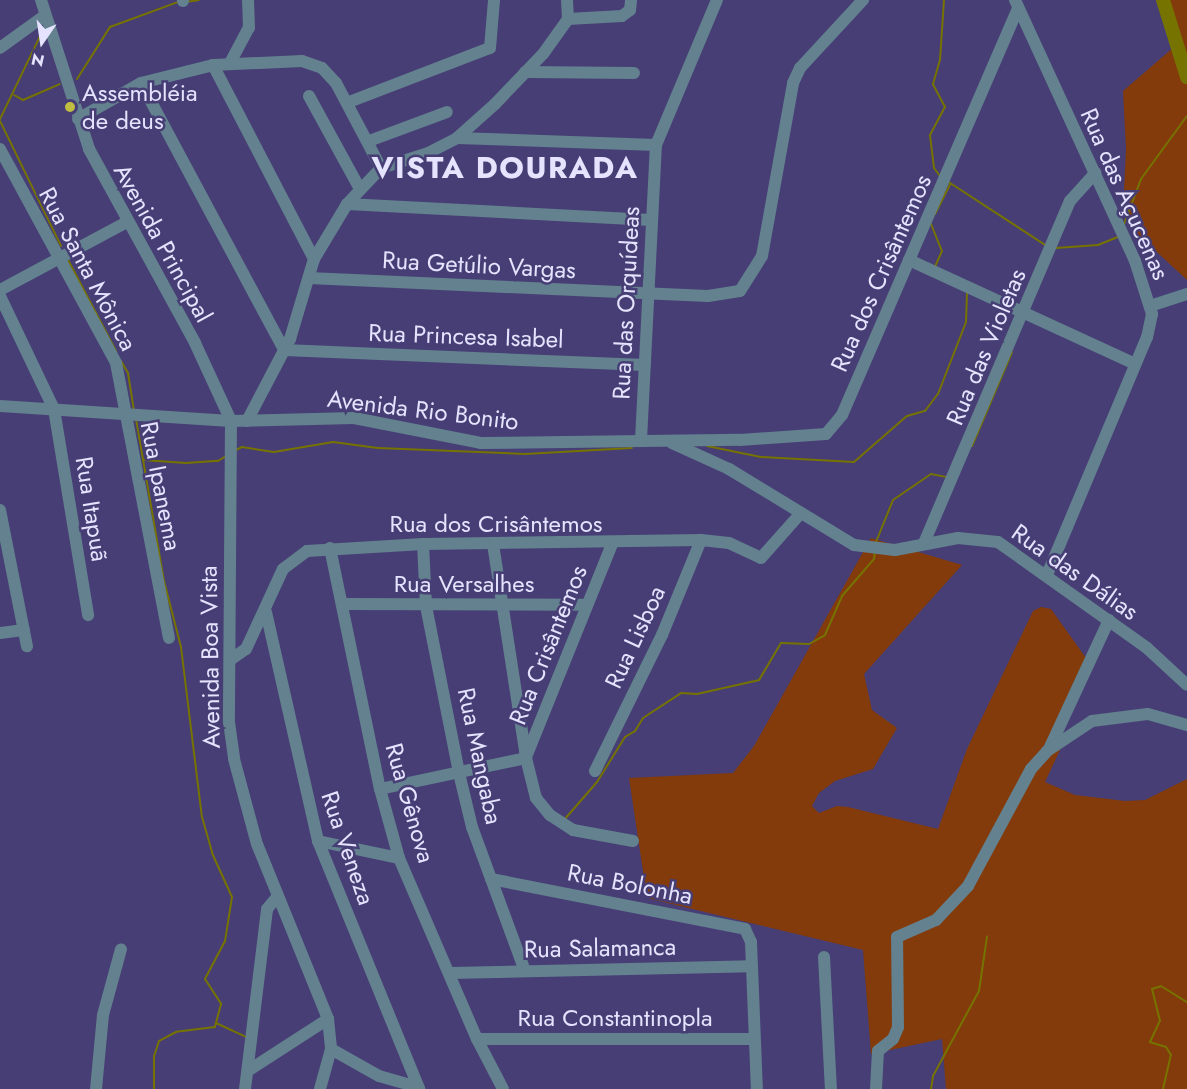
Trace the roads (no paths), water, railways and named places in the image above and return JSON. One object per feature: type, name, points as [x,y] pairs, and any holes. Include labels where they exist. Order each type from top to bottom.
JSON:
[{"type":"street","name":"Avenida Principal","points":[[41,0],[44,16],[89,149],[206,368],[231,421]]},
{"type":"street","points":[[230,63],[249,28],[248,0]]},
{"type":"street","points":[[349,102],[480,54],[492,45],[494,0]]},
{"type":"street","points":[[247,421],[284,350],[314,260],[347,204],[381,168],[458,138],[525,72],[568,19],[567,0]]},
{"type":"street","points":[[568,19],[622,16],[630,10],[631,0]]},
{"type":"street","name":"Rua das Orquídeas","points":[[643,440],[646,293],[656,145],[717,0]]},
{"type":"street","name":"Rua Getúlio Vargas","points":[[309,278],[724,296],[740,291],[749,284],[762,256],[793,83],[800,68],[863,0]]},
{"type":"street","name":"Rua das Açucenas","points":[[1016,4],[1135,261],[1150,306],[1152,323],[1047,575]]},
{"type":"street","name":"Rua dos Crisântemos","points":[[643,440],[815,437],[833,429],[909,260],[1016,4]]},
{"type":"street","points":[[0,48],[44,16]]},
{"type":"street","points":[[78,119],[141,82],[213,65],[285,59],[314,64],[328,74],[349,102],[381,168]]},
{"type":"street","points":[[213,65],[314,260]]},
{"type":"street","points":[[525,72],[634,73]]},
{"type":"street","points":[[141,82],[284,350]]},
{"type":"street","points":[[309,96],[360,189]]},
{"type":"street","points":[[369,141],[447,112]]},
{"type":"street","points":[[458,138],[656,145]]},
{"type":"street","name":"Rua Santa Mônica","points":[[0,149],[116,363],[126,413]]},
{"type":"street","name":"Rua das Violetas","points":[[924,543],[1070,201],[1095,173]]},
{"type":"street","points":[[347,204],[651,220]]},
{"type":"street","points":[[0,290],[127,222]]},
{"type":"street","points":[[909,260],[1135,364]]},
{"type":"street","points":[[1150,306],[1187,294]]},
{"type":"street","name":"Rua Itapuã","points":[[0,296],[54,409],[88,615]]},
{"type":"street","name":"Rua Princesa Isabel","points":[[284,350],[645,364]]},
{"type":"street","name":"Avenida Rio Bonito","points":[[0,406],[231,421],[354,418],[481,443],[643,440]]},
{"type":"street","name":"Rua Ipanema","points":[[126,413],[169,638]]},
{"type":"street","name":"Avenida Boa Vista","points":[[231,421],[227,519],[229,722],[234,759],[257,844],[328,1019],[331,1049],[320,1089]]},
{"type":"street","name":"Rua das Dálias","points":[[664,440],[729,469],[839,538],[869,549],[895,550],[924,543],[987,538],[1010,548],[1109,620],[1187,685]]},
{"type":"street","points":[[0,510],[27,646]]},
{"type":"street","name":"Rua dos Crisântemos","points":[[230,660],[242,655],[266,612],[278,578],[289,563],[307,551],[423,543],[612,544],[701,540],[729,543],[761,558],[800,514]]},
{"type":"street","name":"Rua Lisboa","points":[[595,771],[662,635],[701,540]]},
{"type":"street","name":"Rua Mangaba","points":[[423,543],[426,606],[459,773],[472,827],[525,971]]},
{"type":"street","points":[[493,544],[526,758],[536,798],[561,824],[587,834],[633,841]]},
{"type":"street","name":"Rua Crisântemos","points":[[380,789],[526,758],[612,544]]},
{"type":"street","name":"Rua Gênova","points":[[330,548],[380,789],[399,858],[477,1040],[503,1089]]},
{"type":"street","name":"Rua Versalhes","points":[[343,604],[586,605]]},
{"type":"street","name":"Rua Veneza","points":[[266,612],[318,841],[419,1088]]},
{"type":"street","points":[[876,1089],[878,1051],[892,1039],[898,1027],[897,937],[936,920],[968,886],[1016,790],[1047,751],[1109,620]]},
{"type":"street","points":[[0,633],[24,630]]},
{"type":"street","points":[[1047,751],[1081,726],[1109,717],[1148,714],[1187,725]]},
{"type":"street","points":[[318,841],[399,858]]},
{"type":"street","name":"Rua Bolonha","points":[[491,879],[737,925],[749,934],[751,966]]},
{"type":"street","points":[[245,1089],[267,909],[277,897]]},
{"type":"street","points":[[96,1089],[100,1030],[121,949]]},
{"type":"street","points":[[824,957],[831,1089]]},
{"type":"street","points":[[751,966],[757,1089]]},
{"type":"street","name":"Rua Salamanca","points":[[450,973],[751,966]]},
{"type":"street","points":[[249,1070],[328,1019]]},
{"type":"street","name":"Rua Constantinopla","points":[[477,1040],[754,1039]]},
{"type":"street","points":[[331,1049],[379,1076],[419,1088]]},
{"type":"waterway","points":[[186,2],[199,0]]},
{"type":"waterway","points":[[940,176],[934,168],[930,135],[945,107],[933,84],[940,60],[944,0]]},
{"type":"waterway","points":[[1163,0],[1187,77]]},
{"type":"waterway","points":[[77,79],[110,27],[178,2]]},
{"type":"waterway","points":[[0,119],[42,32]]},
{"type":"waterway","points":[[14,95],[23,100],[60,84]]},
{"type":"waterway","points":[[1124,224],[1141,179],[1187,116]]},
{"type":"waterway","points":[[0,121],[61,246]]},
{"type":"waterway","points":[[947,181],[1045,245]]},
{"type":"waterway","points":[[935,214],[950,184]]},
{"type":"waterway","points":[[931,224],[942,251],[935,267]]},
{"type":"waterway","points":[[1056,248],[1098,245],[1118,237]]},
{"type":"waterway","points":[[67,258],[116,351]]},
{"type":"waterway","points":[[707,446],[761,457],[854,462],[907,416],[925,411],[938,394],[966,322],[967,292]]},
{"type":"waterway","points":[[972,446],[1012,352]]},
{"type":"waterway","points":[[121,361],[128,373],[134,410]]},
{"type":"waterway","points":[[136,419],[164,581],[181,647],[202,817],[212,853],[232,897],[225,941],[205,979],[221,1004],[215,1027],[176,1032],[159,1041],[154,1056],[154,1089]]},
{"type":"waterway","points":[[236,450],[242,447],[274,452],[333,442],[378,448],[525,454],[632,448]]},
{"type":"waterway","points":[[143,460],[186,463],[218,461],[226,456]]},
{"type":"waterway","points":[[876,542],[893,500],[931,474],[946,477]]},
{"type":"waterway","points":[[564,820],[597,782],[625,737],[635,731],[643,718],[681,693],[697,694],[759,680],[781,643],[809,644],[825,635],[842,596],[874,559],[875,551]]},
{"type":"waterway","points":[[931,1089],[933,1076],[979,991],[987,937]]},
{"type":"waterway","points":[[1163,1089],[1171,1055],[1166,1047],[1150,1042],[1160,1021],[1152,989],[1161,986],[1187,1002]]},
{"type":"waterway","points":[[216,1023],[246,1037]]},
{"type":"place","name":"Assembléia de deus","points":[[70,107]]},
{"type":"district","name":"VISTA DOURADA","points":[[505,168]]}]
